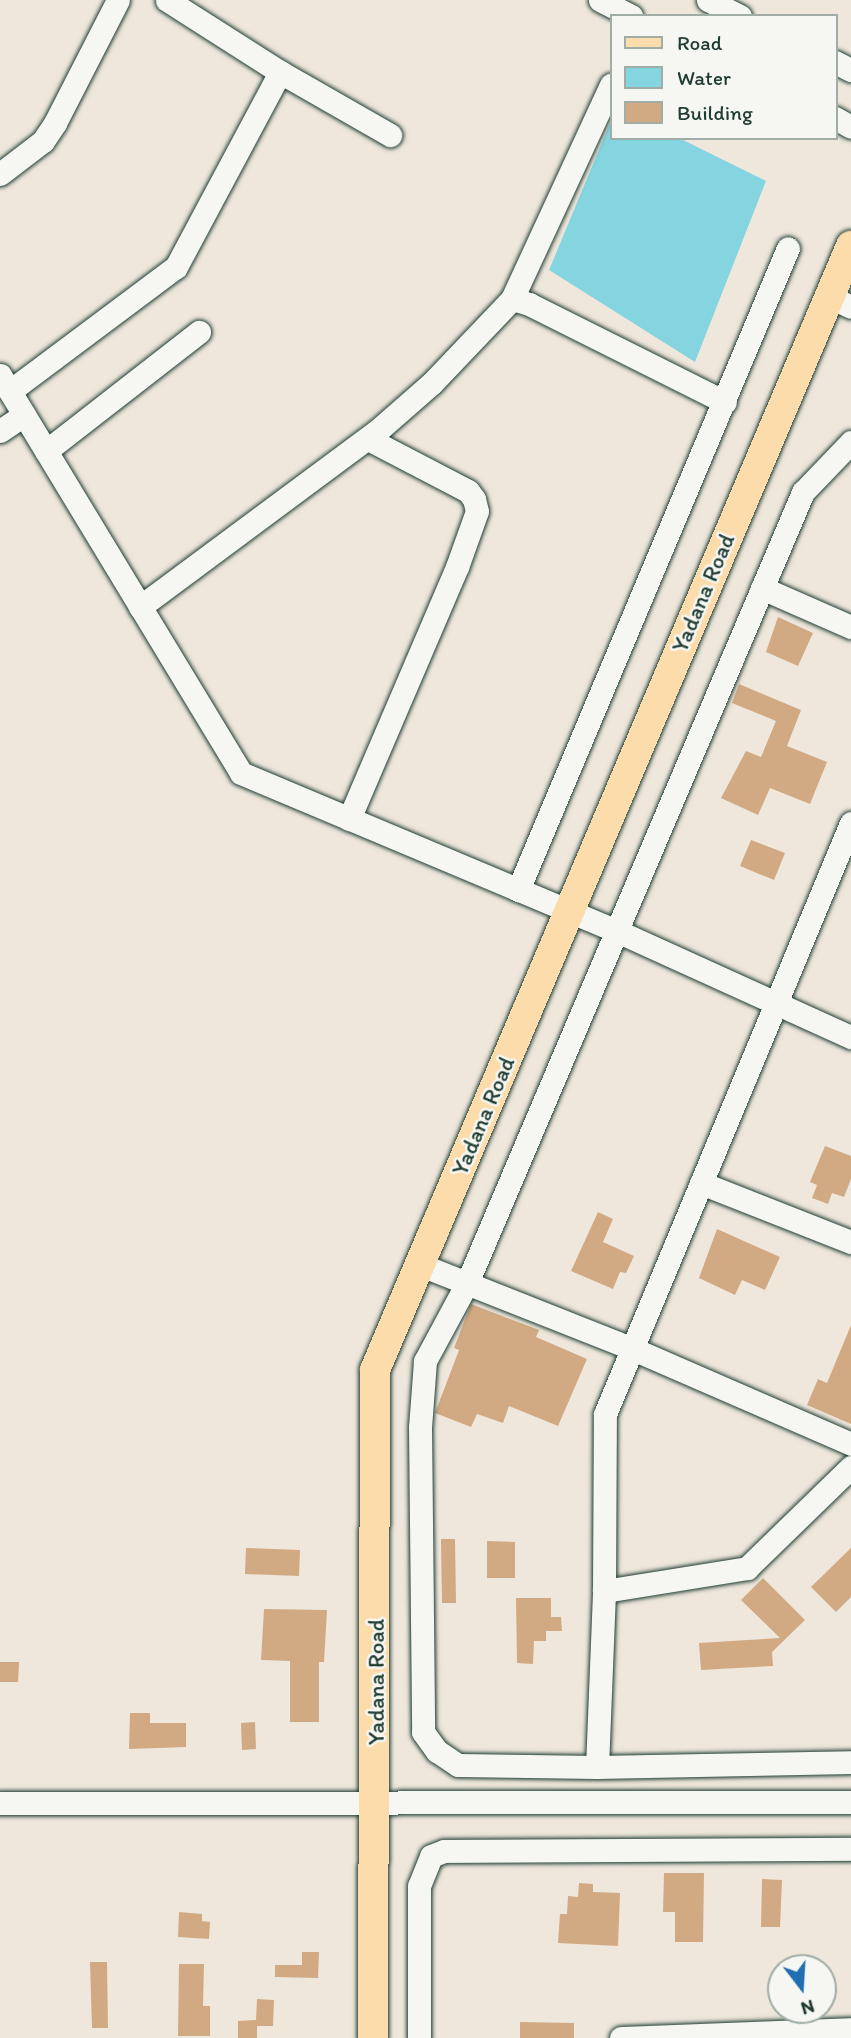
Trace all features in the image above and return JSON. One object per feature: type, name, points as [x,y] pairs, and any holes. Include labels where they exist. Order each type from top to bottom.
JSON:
[{"type":"main road","name":"Yadana Road","points":[[373,2038],[376,1370],[568,911],[840,302],[851,246]]},
{"type":"street","points":[[0,174],[29,153],[49,132],[118,0]]},
{"type":"street","points":[[167,0],[280,72],[390,135]]},
{"type":"street","points":[[600,0],[627,14]]},
{"type":"street","points":[[708,0],[736,14]]},
{"type":"street","points":[[280,72],[176,267],[5,383],[241,773],[617,931],[776,1006],[851,1037]]},
{"type":"street","points":[[140,607],[368,439],[432,383],[512,299],[610,87]]},
{"type":"street","points":[[518,890],[788,248]]},
{"type":"street","points":[[512,299],[529,304],[725,402]]},
{"type":"street","points":[[46,451],[199,332]]},
{"type":"street","points":[[0,431],[24,415]]},
{"type":"street","points":[[349,818],[457,567],[477,511],[474,499],[468,491],[368,439]]},
{"type":"street","points":[[851,442],[803,492],[467,1283],[425,1361],[419,1427],[423,1732],[437,1751],[458,1765],[597,1768],[851,1762]]},
{"type":"street","points":[[762,588],[851,627]]},
{"type":"street","points":[[597,1768],[604,1591],[605,1414],[851,824]]},
{"type":"street","points":[[701,1183],[851,1242]]},
{"type":"street","points":[[421,1265],[634,1349],[851,1444]]},
{"type":"street","points":[[604,1591],[747,1567],[851,1467]]},
{"type":"street","points":[[0,1803],[375,1800],[851,1802]]},
{"type":"street","points":[[419,2038],[419,1885],[431,1856],[444,1851],[851,1849]]},
{"type":"street","points":[[621,2038],[851,2029]]},
{"type":"water","points":[[610,123],[610,140],[683,140],[766,181],[695,362],[549,270]]},
{"type":"building","points":[[778,617],[813,633],[798,666],[766,652]]},
{"type":"building","points":[[739,684],[801,710],[787,746],[827,762],[810,804],[770,788],[758,815],[721,798],[746,751],[761,757],[776,721],[732,703]]},
{"type":"building","points":[[751,840],[785,853],[774,880],[740,866]]},
{"type":"building","points":[[825,1146],[851,1156],[851,1179],[844,1197],[832,1193],[828,1204],[812,1198],[817,1185],[810,1182]]},
{"type":"building","points":[[598,1212],[613,1219],[603,1242],[634,1256],[626,1273],[620,1272],[613,1289],[571,1271]]},
{"type":"building","points":[[717,1229],[780,1257],[765,1290],[742,1280],[735,1295],[699,1278]]},
{"type":"building","points":[[471,1304],[539,1330],[536,1337],[587,1359],[558,1426],[509,1406],[503,1423],[477,1414],[471,1427],[435,1413],[459,1350],[454,1348]]},
{"type":"building","points":[[851,1325],[851,1424],[807,1405],[818,1379],[827,1383]]},
{"type":"building","points":[[441,1539],[455,1539],[456,1603],[442,1603]]},
{"type":"building","points":[[487,1541],[515,1542],[515,1578],[487,1578]]},
{"type":"building","points":[[246,1548],[300,1550],[299,1576],[245,1574]]},
{"type":"building","points":[[851,1548],[851,1597],[836,1612],[811,1587]]},
{"type":"building","points":[[763,1578],[805,1620],[772,1652],[773,1666],[701,1670],[699,1643],[780,1638],[741,1600]]},
{"type":"building","points":[[516,1598],[551,1598],[551,1617],[561,1617],[562,1631],[546,1631],[546,1641],[534,1641],[533,1664],[517,1663]]},
{"type":"building","points":[[264,1609],[327,1610],[324,1662],[319,1662],[319,1722],[290,1722],[290,1661],[261,1660]]},
{"type":"building","points":[[0,1662],[19,1662],[18,1682],[0,1682]]},
{"type":"building","points":[[130,1713],[150,1713],[150,1723],[186,1723],[186,1747],[129,1749]]},
{"type":"building","points":[[255,1722],[256,1749],[242,1750],[241,1723]]},
{"type":"building","points":[[664,1873],[704,1873],[703,1942],[675,1942],[675,1912],[663,1912]]},
{"type":"building","points":[[762,1879],[782,1880],[780,1927],[761,1927]]},
{"type":"building","points":[[579,1883],[593,1884],[593,1892],[620,1893],[618,1946],[558,1943],[560,1914],[567,1914],[568,1896],[578,1897]]},
{"type":"building","points":[[179,1912],[202,1914],[202,1921],[210,1922],[209,1939],[178,1937]]},
{"type":"building","points":[[302,1952],[319,1952],[318,1978],[275,1977],[275,1965],[302,1965]]},
{"type":"building","points":[[90,1962],[107,1962],[108,2028],[92,2028]]},
{"type":"building","points":[[179,1964],[204,1964],[203,2006],[210,2006],[210,2036],[178,2036]]},
{"type":"building","points":[[257,1999],[274,2000],[273,2026],[257,2026],[257,2038],[238,2038],[238,2021],[256,2020]]},
{"type":"building","points":[[520,2022],[574,2023],[574,2038],[520,2038]]}]
